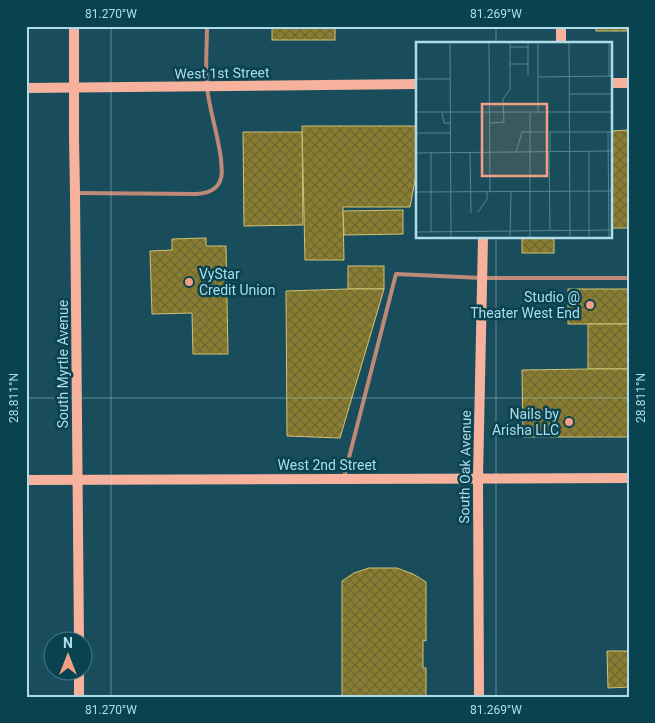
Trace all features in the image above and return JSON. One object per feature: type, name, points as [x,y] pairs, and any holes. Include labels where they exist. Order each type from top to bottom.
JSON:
[{"type":"street","name":"South Myrtle Avenue","points":[[74,26],[79,630]]},
{"type":"street","points":[[561,26],[561,42]]},
{"type":"street","points":[[612,83],[629,83]]},
{"type":"street","name":"West 1st Street","points":[[26,88],[416,84]]},
{"type":"street","name":"South Oak Avenue","points":[[479,697],[478,478],[482,239]]},
{"type":"street","name":"West 2nd Street","points":[[26,480],[629,478]]},
{"type":"street","points":[[79,680],[79,697]]},
{"type":"lane","points":[[75,193],[197,194],[206,193],[218,186],[222,168],[207,86],[207,26]]},
{"type":"lane","points":[[344,479],[396,274],[482,278],[629,278]]},
{"type":"building","points":[[272,26],[335,26],[335,40],[272,40]]},
{"type":"building","points":[[416,26],[522,26],[522,27],[416,28]]},
{"type":"building","points":[[596,26],[629,26],[629,31],[596,31]]},
{"type":"building","points":[[302,126],[416,126],[416,176],[410,207],[343,207],[344,260],[305,260]]},
{"type":"building","points":[[629,130],[629,228],[612,228],[612,131]]},
{"type":"building","points":[[243,132],[302,132],[303,225],[244,226]]},
{"type":"building","points":[[403,210],[403,234],[344,235],[343,211]]},
{"type":"building","name":"VyStar Credit Union","points":[[206,238],[206,246],[226,246],[228,354],[193,354],[192,313],[152,314],[150,251],[172,250],[172,239]]},
{"type":"building","points":[[522,239],[554,239],[554,253],[522,253]]},
{"type":"building","points":[[348,266],[384,266],[384,289],[348,289]]},
{"type":"building","points":[[384,289],[340,438],[287,436],[286,291]]},
{"type":"building","points":[[568,289],[629,289],[629,324],[568,324]]},
{"type":"building","points":[[588,324],[629,324],[629,369],[588,369]]},
{"type":"building","points":[[26,343],[27,343],[26,428]]},
{"type":"building","points":[[629,369],[629,437],[523,437],[522,370]]},
{"type":"building","points":[[27,519],[28,633],[26,633]]},
{"type":"building","points":[[369,568],[397,568],[413,574],[426,582],[426,641],[423,640],[423,668],[426,668],[426,697],[340,697],[342,696],[342,581],[354,573]]},
{"type":"building","points":[[607,651],[629,651],[629,687],[608,688]]},
{"type":"place","name":"VyStar Credit Union","points":[[189,282]]},
{"type":"place","name":"Studio @ Theater West End","points":[[590,305]]},
{"type":"place","name":"Nails by Arisha LLC","points":[[569,422]]}]
